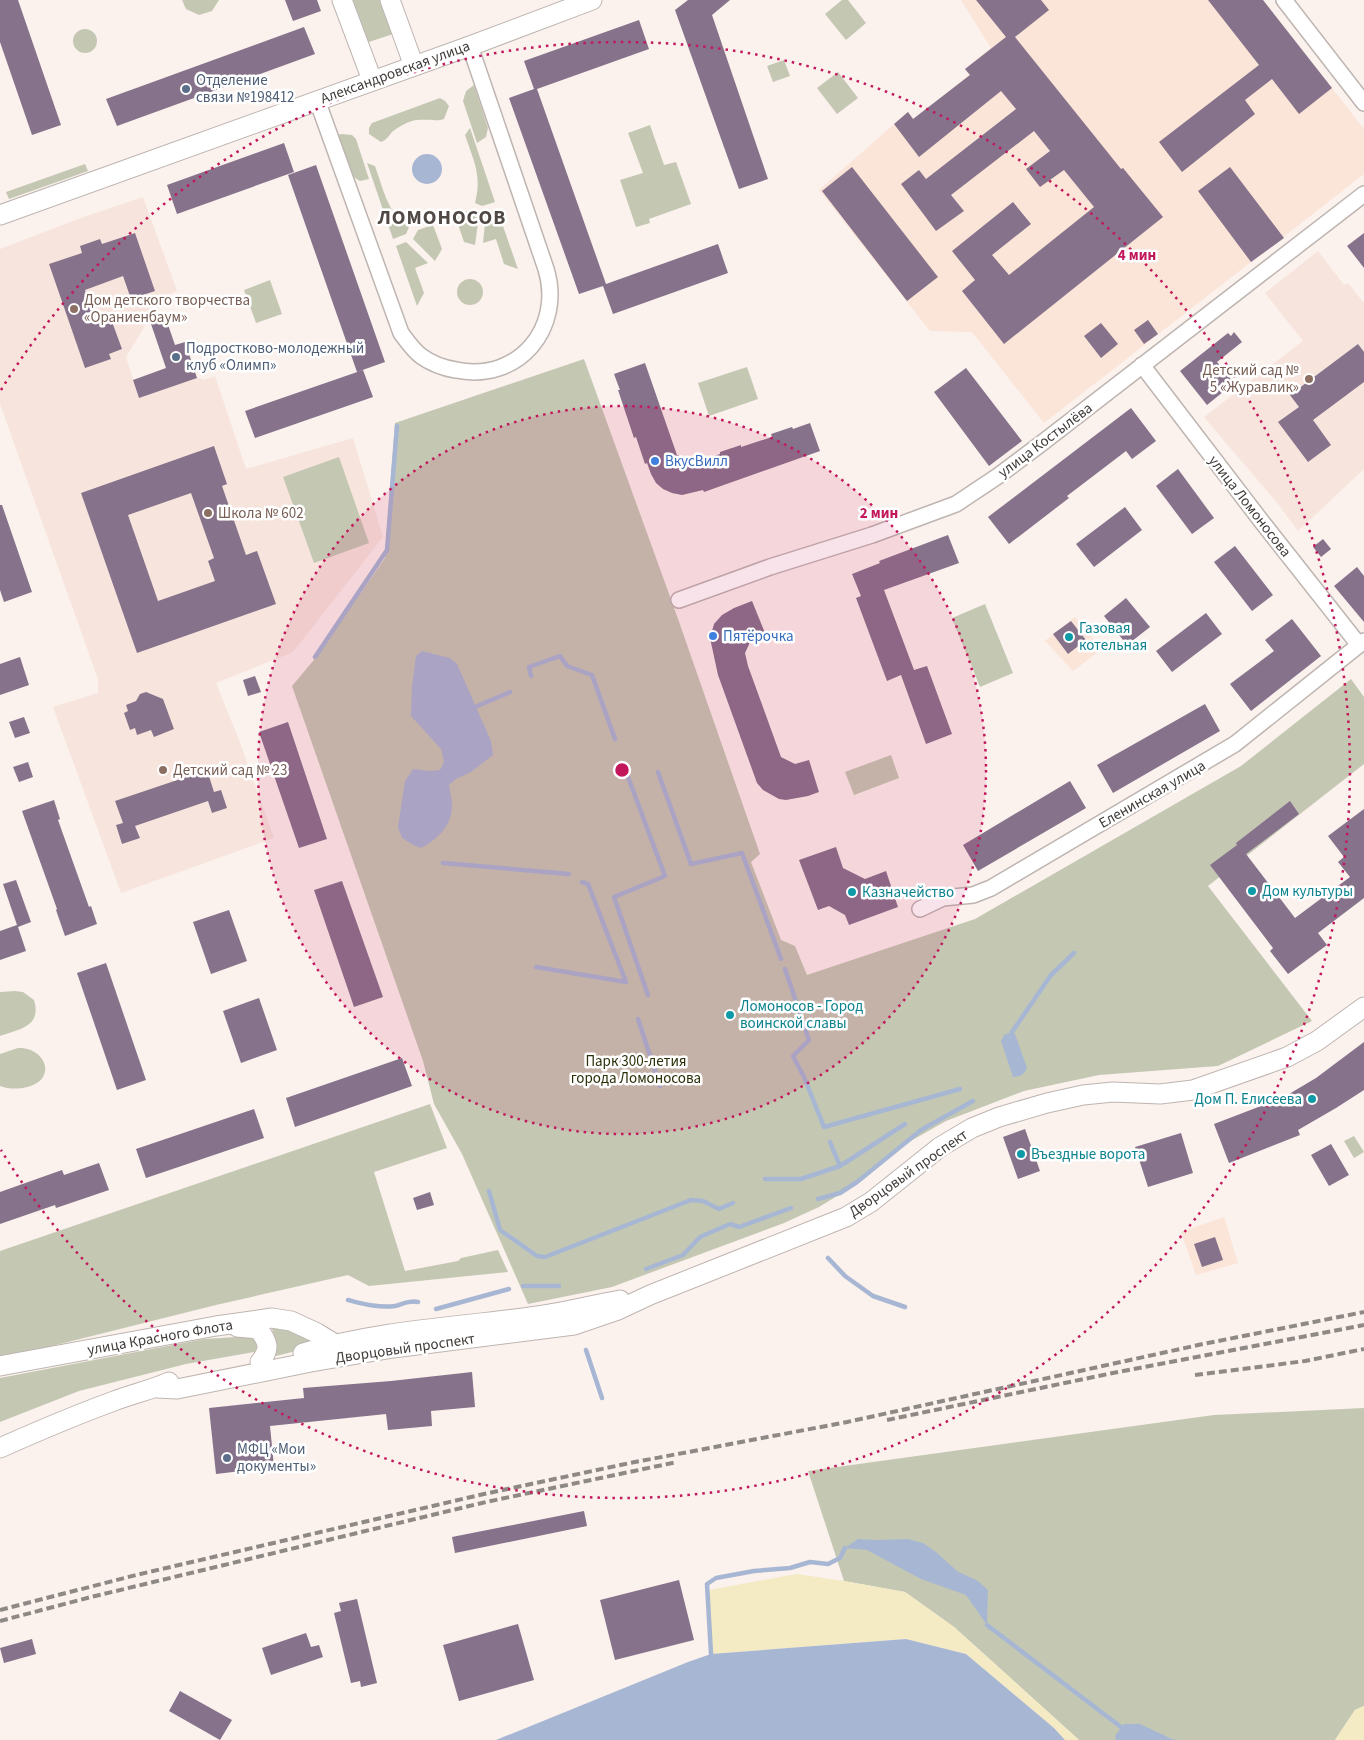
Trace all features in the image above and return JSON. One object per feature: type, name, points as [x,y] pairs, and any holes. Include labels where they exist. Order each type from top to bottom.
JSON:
[{"type":"main road","points":[[342,0],[372,80]]},
{"type":"main road","points":[[390,0],[414,66]]},
{"type":"main road","name":"Александровская улица","points":[[0,215],[470,46],[592,0]]},
{"type":"main road","name":"Дворцовый проспект","points":[[157,1388],[177,1389],[311,1362],[396,1332],[539,1316],[650,1295],[846,1217],[870,1202],[940,1147],[972,1128],[999,1117],[1083,1095],[1112,1092],[1160,1094],[1193,1090],[1263,1066],[1309,1046],[1364,1007]]},
{"type":"main road","name":"улица Красного Флота","points":[[0,1366],[216,1326],[277,1318],[291,1321],[326,1341],[354,1348]]},
{"type":"main road","points":[[216,1326],[258,1329],[266,1338],[267,1344],[265,1356],[260,1362]]},
{"type":"main road","points":[[311,1362],[321,1356],[326,1341]]},
{"type":"main road","name":"Дворцовый проспект","points":[[0,1448],[84,1412],[157,1388],[180,1377],[297,1355],[326,1341]]},
{"type":"street","points":[[1284,0],[1364,103]]},
{"type":"street","points":[[317,100],[401,333],[420,355],[444,368],[463,372],[481,372],[497,368],[526,352],[539,336],[549,313],[551,293],[546,269],[470,46]]},
{"type":"street","name":"улица Костылёва","points":[[678,600],[770,567],[872,535],[956,504],[998,476],[1364,194]]},
{"type":"street","name":"улица Ломоносова","points":[[1142,365],[1262,522],[1362,643]]},
{"type":"street","name":"Еленинская улица","points":[[920,909],[943,898],[973,895],[991,888],[1208,760],[1251,732],[1362,643]]},
{"type":"shaded area","points":[[961,0],[1263,0],[1364,129],[1364,174],[1044,423],[972,332],[930,331],[819,190],[908,112],[914,119],[969,75],[965,69],[991,48]]},
{"type":"shaded area","points":[[143,197],[177,291],[147,303],[151,316],[126,357],[139,398],[197,377],[203,380],[215,376],[246,469],[353,438],[383,537],[293,652],[216,683],[239,740],[274,838],[121,893],[53,707],[98,693],[98,679],[0,404],[0,249]]},
{"type":"shaded area","name":"Детский сад № 5 «Журавлик»","points":[[1318,251],[1344,285],[1348,283],[1364,303],[1364,469],[1298,531],[1278,504],[1204,417],[1303,341],[1265,293]]},
{"type":"shaded area","points":[[1075,617],[1102,649],[1073,671],[1045,641]]},
{"type":"shaded area","points":[[1224,1217],[1238,1263],[1196,1275],[1181,1232]]},
{"type":"green space","points":[[182,0],[219,0],[212,11],[199,15],[186,9]]},
{"type":"green space","points":[[351,0],[381,0],[393,34],[366,43]]},
{"type":"green space","points":[[842,0],[848,0],[866,23],[846,40],[825,14]]},
{"type":"green space","points":[[85,29],[94,32],[97,41],[94,50],[85,53],[76,50],[73,41],[76,32]]},
{"type":"green space","points":[[784,60],[790,76],[773,82],[767,66]]},
{"type":"green space","points":[[838,72],[858,98],[837,114],[817,88]]},
{"type":"green space","points":[[474,85],[488,128],[486,137],[477,143],[463,101],[466,91]]},
{"type":"green space","points":[[440,98],[449,106],[444,119],[409,122],[393,131],[381,142],[369,134],[369,128],[372,123]]},
{"type":"green space","points":[[650,125],[664,165],[676,162],[691,204],[649,219],[650,223],[636,227],[620,180],[643,173],[628,133]]},
{"type":"green space","points":[[470,128],[495,202],[482,206],[475,203],[478,184],[477,176],[465,135]]},
{"type":"green space","points":[[337,135],[352,135],[356,139],[369,179],[360,181],[350,171]]},
{"type":"green space","points":[[367,163],[375,166],[391,208],[402,222],[409,227],[406,234],[393,239]]},
{"type":"green space","points":[[85,164],[88,171],[9,199],[6,192]]},
{"type":"green space","points":[[497,209],[518,269],[504,264],[496,239],[483,243],[486,213]]},
{"type":"green space","points":[[470,210],[479,215],[475,245],[464,242],[455,216]]},
{"type":"green space","points":[[433,225],[442,249],[435,261],[413,239],[418,230]]},
{"type":"green space","points":[[406,242],[428,263],[415,268],[424,293],[417,306],[396,246]]},
{"type":"green space","points":[[470,279],[479,283],[483,292],[479,301],[470,305],[461,301],[457,292],[461,283]]},
{"type":"green space","points":[[270,280],[282,314],[256,323],[244,290]]},
{"type":"green space","name":"Парк 300-летия города Ломоносова","points":[[584,359],[677,616],[760,854],[751,862],[781,940],[795,946],[807,975],[975,919],[1241,766],[1351,679],[1364,697],[1364,764],[1208,886],[1312,1021],[1218,1066],[1099,1075],[1024,1091],[946,1121],[909,1142],[852,1187],[819,1207],[784,1223],[612,1287],[528,1304],[462,1154],[434,1104],[423,1061],[292,686],[313,661],[385,558],[395,423]]},
{"type":"green space","points":[[747,367],[758,399],[709,416],[698,383]]},
{"type":"green space","points":[[339,457],[369,543],[314,563],[283,477]]},
{"type":"green space","points":[[985,604],[1013,673],[980,687],[952,618]]},
{"type":"green space","points":[[891,755],[899,778],[854,795],[845,772]]},
{"type":"green space","points":[[0,992],[23,992],[34,1000],[35,1016],[27,1026],[0,1036]]},
{"type":"green space","points":[[18,1048],[28,1049],[36,1053],[45,1065],[45,1072],[34,1085],[23,1088],[0,1086],[0,1054]]},
{"type":"green space","points":[[430,1104],[447,1148],[374,1172],[405,1271],[458,1261],[461,1258],[498,1250],[508,1272],[369,1286],[348,1275],[216,1305],[16,1355],[0,1355],[0,1251]]},
{"type":"green space","points":[[1354,1136],[1364,1152],[1354,1158],[1344,1141]]},
{"type":"green space","points":[[273,1327],[299,1334],[311,1344],[308,1348],[276,1356],[276,1341]]},
{"type":"green space","points":[[253,1336],[256,1338],[258,1347],[254,1352],[186,1364],[79,1391],[0,1422],[0,1378],[204,1339]]},
{"type":"green space","points":[[1364,1408],[1364,1706],[1355,1710],[1335,1740],[1079,1740],[954,1627],[905,1592],[844,1581],[808,1471],[1214,1415]]},
{"type":"sand","points":[[797,1574],[905,1592],[954,1627],[1079,1740],[1065,1740],[1054,1728],[966,1654],[906,1639],[711,1654],[709,1590]]},
{"type":"sand","points":[[1364,1706],[1364,1740],[1335,1740],[1355,1710]]},
{"type":"water","points":[[427,154],[437,159],[442,169],[437,179],[427,184],[417,179],[412,169],[417,159]]},
{"type":"water","points":[[422,651],[450,658],[457,664],[491,741],[493,755],[471,772],[456,779],[449,785],[452,805],[450,819],[438,836],[421,848],[402,838],[398,827],[405,781],[413,769],[440,770],[444,762],[441,749],[411,716],[416,656]]},
{"type":"water","points":[[1012,1032],[1015,1034],[1027,1068],[1022,1075],[1013,1077],[1001,1041],[1004,1035]]},
{"type":"water","points":[[858,1539],[908,1539],[923,1543],[957,1571],[978,1581],[988,1590],[987,1625],[966,1595],[921,1579],[867,1550],[845,1548]]},
{"type":"water","points":[[906,1639],[966,1654],[1054,1728],[1065,1740],[496,1740],[711,1654]]},
{"type":"water","points":[[1124,1724],[1140,1724],[1172,1739],[1179,1740],[1116,1740],[1115,1736]]},
{"type":"building","points":[[0,0],[18,0],[61,125],[32,135],[0,42]]},
{"type":"building","points":[[285,0],[317,0],[321,11],[293,21]]},
{"type":"building","points":[[688,0],[730,0],[712,15],[768,179],[739,189],[675,10]]},
{"type":"building","points":[[976,0],[1041,0],[1049,10],[1015,37],[1121,169],[1123,168],[1163,217],[1004,344],[962,291],[975,280],[952,251],[1013,202],[1031,224],[992,255],[1009,275],[1094,207],[1064,170],[1040,187],[1026,169],[1050,151],[1034,131],[951,195],[964,211],[936,231],[901,184],[919,170],[926,179],[1016,109],[1001,91],[919,157],[894,124],[908,112],[913,119],[970,75],[965,69],[1006,37]]},
{"type":"building","points":[[1208,0],[1263,0],[1332,88],[1299,114],[1272,79],[1245,100],[1255,114],[1182,172],[1159,142],[1259,65]]},
{"type":"building","points":[[639,20],[649,49],[537,89],[606,284],[718,244],[728,273],[613,314],[603,286],[579,294],[509,98],[534,89],[524,61]]},
{"type":"building","points":[[304,27],[315,54],[117,126],[106,99]]},
{"type":"building","points":[[284,143],[294,172],[177,214],[167,185]]},
{"type":"building","points":[[316,165],[385,362],[357,372],[288,175]]},
{"type":"building","points":[[852,167],[938,277],[907,301],[822,191]]},
{"type":"building","points":[[1230,167],[1284,238],[1251,262],[1198,191]]},
{"type":"building","points":[[135,233],[155,291],[131,299],[123,276],[85,290],[96,324],[111,319],[122,349],[109,354],[111,359],[85,368],[49,264],[82,253],[80,246],[100,239],[102,244]]},
{"type":"building","points":[[1364,233],[1364,268],[1347,246]]},
{"type":"building","name":"Подростково-молодежный клуб «Олимп»","points":[[165,316],[175,345],[185,342],[197,378],[139,398],[133,380],[166,368],[150,321]]},
{"type":"building","points":[[1148,320],[1158,334],[1144,344],[1134,330]]},
{"type":"building","points":[[1101,323],[1118,344],[1101,358],[1084,336]]},
{"type":"building","points":[[1234,332],[1242,342],[1217,362],[1234,383],[1207,405],[1180,371],[1228,333],[1231,336]]},
{"type":"building","points":[[1358,344],[1364,352],[1364,382],[1313,420],[1331,445],[1308,462],[1278,422],[1299,407],[1290,395]]},
{"type":"building","points":[[645,363],[677,455],[694,463],[741,445],[741,447],[772,437],[771,434],[810,423],[820,451],[704,492],[703,490],[682,495],[663,489],[656,483],[647,463],[645,464],[636,437],[634,438],[614,374]]},
{"type":"building","points":[[966,368],[1022,441],[989,466],[934,392]]},
{"type":"building","points":[[363,370],[373,397],[255,438],[245,411]]},
{"type":"building","points":[[1131,408],[1156,441],[1132,459],[1126,451],[1009,544],[988,517]]},
{"type":"building","points":[[214,446],[227,484],[222,486],[246,555],[257,551],[276,604],[137,653],[81,493]],"holes":[[[191,493],[214,558],[208,561],[215,581],[158,601],[128,515]]]},
{"type":"building","points":[[1178,469],[1214,518],[1192,534],[1156,486]]},
{"type":"building","points":[[0,505],[2,505],[32,592],[4,602],[0,590]]},
{"type":"building","points":[[1125,507],[1142,530],[1094,567],[1076,544]]},
{"type":"building","points":[[948,535],[959,563],[884,590],[914,670],[927,666],[952,734],[926,744],[901,675],[887,681],[856,598],[861,596],[852,574],[880,563],[879,561]]},
{"type":"building","points":[[1323,539],[1331,549],[1321,557],[1313,547]]},
{"type":"building","points":[[1235,546],[1273,595],[1252,611],[1214,562]]},
{"type":"building","points":[[1357,567],[1364,576],[1364,622],[1334,586]]},
{"type":"building","points":[[1126,598],[1150,627],[1127,645],[1104,616]]},
{"type":"building","points":[[752,601],[765,633],[752,638],[745,653],[748,666],[781,757],[795,764],[809,760],[819,792],[808,796],[786,800],[779,799],[763,790],[757,783],[718,675],[710,638],[714,624],[722,615]]},
{"type":"building","points":[[1206,613],[1222,634],[1172,672],[1156,651]]},
{"type":"building","points":[[1292,619],[1321,656],[1251,711],[1230,684],[1274,651],[1265,640]]},
{"type":"building","name":"Газовая котельная","points":[[1071,621],[1086,640],[1068,654],[1053,634]]},
{"type":"building","points":[[20,657],[29,685],[0,695],[0,664]]},
{"type":"building","points":[[255,676],[261,692],[248,696],[243,680]]},
{"type":"building","points":[[146,692],[163,699],[174,729],[154,737],[151,730],[137,735],[135,728],[130,730],[124,713],[128,711],[126,705],[136,701],[140,694]]},
{"type":"building","points":[[1205,704],[1220,731],[1113,793],[1097,765]]},
{"type":"building","points":[[24,717],[30,733],[15,738],[9,722]]},
{"type":"building","points":[[288,722],[327,839],[299,848],[259,732]]},
{"type":"building","points":[[28,762],[33,777],[19,782],[13,767]]},
{"type":"building","points":[[207,770],[214,792],[221,790],[227,808],[212,813],[208,801],[135,826],[140,838],[122,844],[116,825],[123,823],[115,801]]},
{"type":"building","points":[[1070,781],[1086,808],[978,871],[963,845]]},
{"type":"building","points":[[54,800],[60,819],[58,820],[89,907],[91,906],[97,924],[65,936],[22,811]]},
{"type":"building","name":"Дом культуры","points":[[1290,801],[1299,814],[1246,854],[1295,918],[1350,877],[1338,862],[1344,857],[1328,836],[1364,809],[1364,898],[1318,933],[1327,945],[1288,974],[1270,951],[1273,948],[1210,865]]},
{"type":"building","name":"Казначейство","points":[[836,847],[843,868],[865,879],[886,871],[898,907],[849,925],[845,915],[829,906],[818,910],[799,860]]},
{"type":"building","points":[[16,880],[31,922],[18,927],[26,951],[0,960],[0,931],[17,925],[3,884]]},
{"type":"building","points":[[342,881],[383,997],[354,1007],[314,890]]},
{"type":"building","points":[[229,910],[247,961],[211,974],[193,922]]},
{"type":"building","points":[[106,963],[146,1080],[117,1090],[77,973]]},
{"type":"building","points":[[259,998],[277,1050],[241,1063],[223,1011]]},
{"type":"building","points":[[1364,1042],[1364,1090],[1298,1130],[1300,1135],[1229,1163],[1214,1124],[1284,1097],[1316,1078]]},
{"type":"building","points":[[402,1058],[412,1086],[295,1127],[286,1098]]},
{"type":"building","points":[[254,1109],[264,1138],[146,1178],[136,1149]]},
{"type":"building","name":"Въездные ворота","points":[[1025,1129],[1040,1171],[1018,1179],[1003,1137]]},
{"type":"building","points":[[1181,1133],[1193,1173],[1148,1187],[1135,1147]]},
{"type":"building","points":[[1331,1144],[1349,1175],[1329,1186],[1311,1155]]},
{"type":"building","points":[[99,1163],[109,1190],[56,1208],[55,1205],[0,1224],[0,1192],[62,1170],[64,1175]]},
{"type":"building","points":[[430,1192],[434,1205],[417,1210],[413,1198]]},
{"type":"building","points":[[1215,1237],[1223,1260],[1202,1267],[1194,1244]]},
{"type":"building","points":[[472,1372],[475,1407],[431,1411],[432,1426],[388,1430],[386,1414],[270,1426],[274,1467],[216,1474],[209,1408],[304,1398],[303,1388]]},
{"type":"building","points":[[584,1511],[587,1526],[455,1553],[452,1537]]},
{"type":"building","points":[[679,1580],[694,1640],[615,1660],[600,1600]]},
{"type":"building","points":[[357,1599],[377,1683],[361,1687],[360,1681],[351,1683],[334,1613],[341,1611],[339,1603]]},
{"type":"building","points":[[518,1624],[534,1680],[459,1701],[443,1645]]},
{"type":"building","points":[[306,1633],[311,1647],[319,1645],[323,1657],[271,1675],[262,1648]]},
{"type":"building","points":[[32,1639],[36,1654],[4,1663],[0,1648]]},
{"type":"building","points":[[180,1691],[232,1720],[220,1740],[169,1711]]},
{"type":"waterway","points":[[315,657],[387,550],[397,426]]},
{"type":"waterway","points":[[531,676],[529,667],[560,656],[567,666],[592,675],[615,739]]},
{"type":"waterway","points":[[475,707],[510,692]]},
{"type":"waterway","points":[[658,772],[691,864],[742,853],[781,959]]},
{"type":"waterway","points":[[628,777],[665,876],[614,897],[648,995]]},
{"type":"waterway","points":[[443,863],[569,874]]},
{"type":"waterway","points":[[582,882],[588,884],[626,982]]},
{"type":"waterway","points":[[1012,1032],[1051,975],[1074,953]]},
{"type":"waterway","points":[[536,967],[626,982]]},
{"type":"waterway","points":[[785,969],[809,1040],[793,1056],[804,1077],[824,1127],[960,1089]]},
{"type":"waterway","points":[[638,1019],[660,1086]]},
{"type":"waterway","points":[[818,1199],[840,1193],[857,1182],[921,1130],[973,1101]]},
{"type":"waterway","points":[[765,1179],[801,1179],[840,1166],[905,1124]]},
{"type":"waterway","points":[[830,1142],[840,1166]]},
{"type":"waterway","points":[[489,1191],[500,1230],[537,1256],[545,1257],[691,1200],[703,1201],[719,1209],[733,1203]]},
{"type":"waterway","points":[[646,1269],[683,1255],[700,1237],[730,1224],[739,1227],[791,1208]]},
{"type":"waterway","points":[[828,1258],[845,1276],[873,1296],[905,1307]]},
{"type":"waterway","points":[[523,1286],[559,1286]]},
{"type":"waterway","points":[[436,1309],[509,1289]]},
{"type":"waterway","points":[[348,1300],[383,1306],[418,1302]]},
{"type":"waterway","points":[[586,1350],[602,1398]]},
{"type":"waterway","points":[[711,1654],[707,1584],[716,1578],[754,1571],[790,1568],[810,1562],[828,1564],[840,1558],[845,1548]]},
{"type":"waterway","points":[[987,1625],[1121,1727]]},
{"type":"railway","points":[[0,1610],[136,1575],[484,1494],[630,1463],[847,1422],[1203,1344],[1364,1312]]},
{"type":"railway","points":[[887,1420],[1108,1374],[1364,1325]]},
{"type":"railway","points":[[1195,1375],[1305,1361],[1364,1349]]},
{"type":"railway","points":[[0,1621],[91,1597],[486,1502],[677,1462]]},
{"type":"place","name":"Отделение связи №198412","points":[[186,89]]},
{"type":"place","name":"Дом детского творчества «Ораниенбаум»","points":[[74,309]]},
{"type":"place","name":"Подростково-молодежный клуб «Олимп»","points":[[176,357]]},
{"type":"place","name":"Детский сад № 5 «Журавлик»","points":[[1309,379]]},
{"type":"place","name":"ВкусВилл","points":[[655,461]]},
{"type":"place","name":"Школа № 602","points":[[208,513]]},
{"type":"place","name":"Пятёрочка","points":[[713,636]]},
{"type":"place","name":"Газовая котельная","points":[[1069,637]]},
{"type":"place","name":"Детский сад № 23","points":[[163,770]]},
{"type":"place","name":"Дом культуры","points":[[1252,891]]},
{"type":"place","name":"Казначейство","points":[[852,892]]},
{"type":"place","name":"Ломоносов - Город воинской славы","points":[[730,1015]]},
{"type":"place","name":"Дом П. Елисеева","points":[[1312,1099]]},
{"type":"place","name":"Въездные ворота","points":[[1021,1154]]},
{"type":"place","name":"МФЦ «Мои документы»","points":[[227,1458]]},
{"type":"district","name":"ЛОМОНОСОВ","points":[[442,217]]}]
